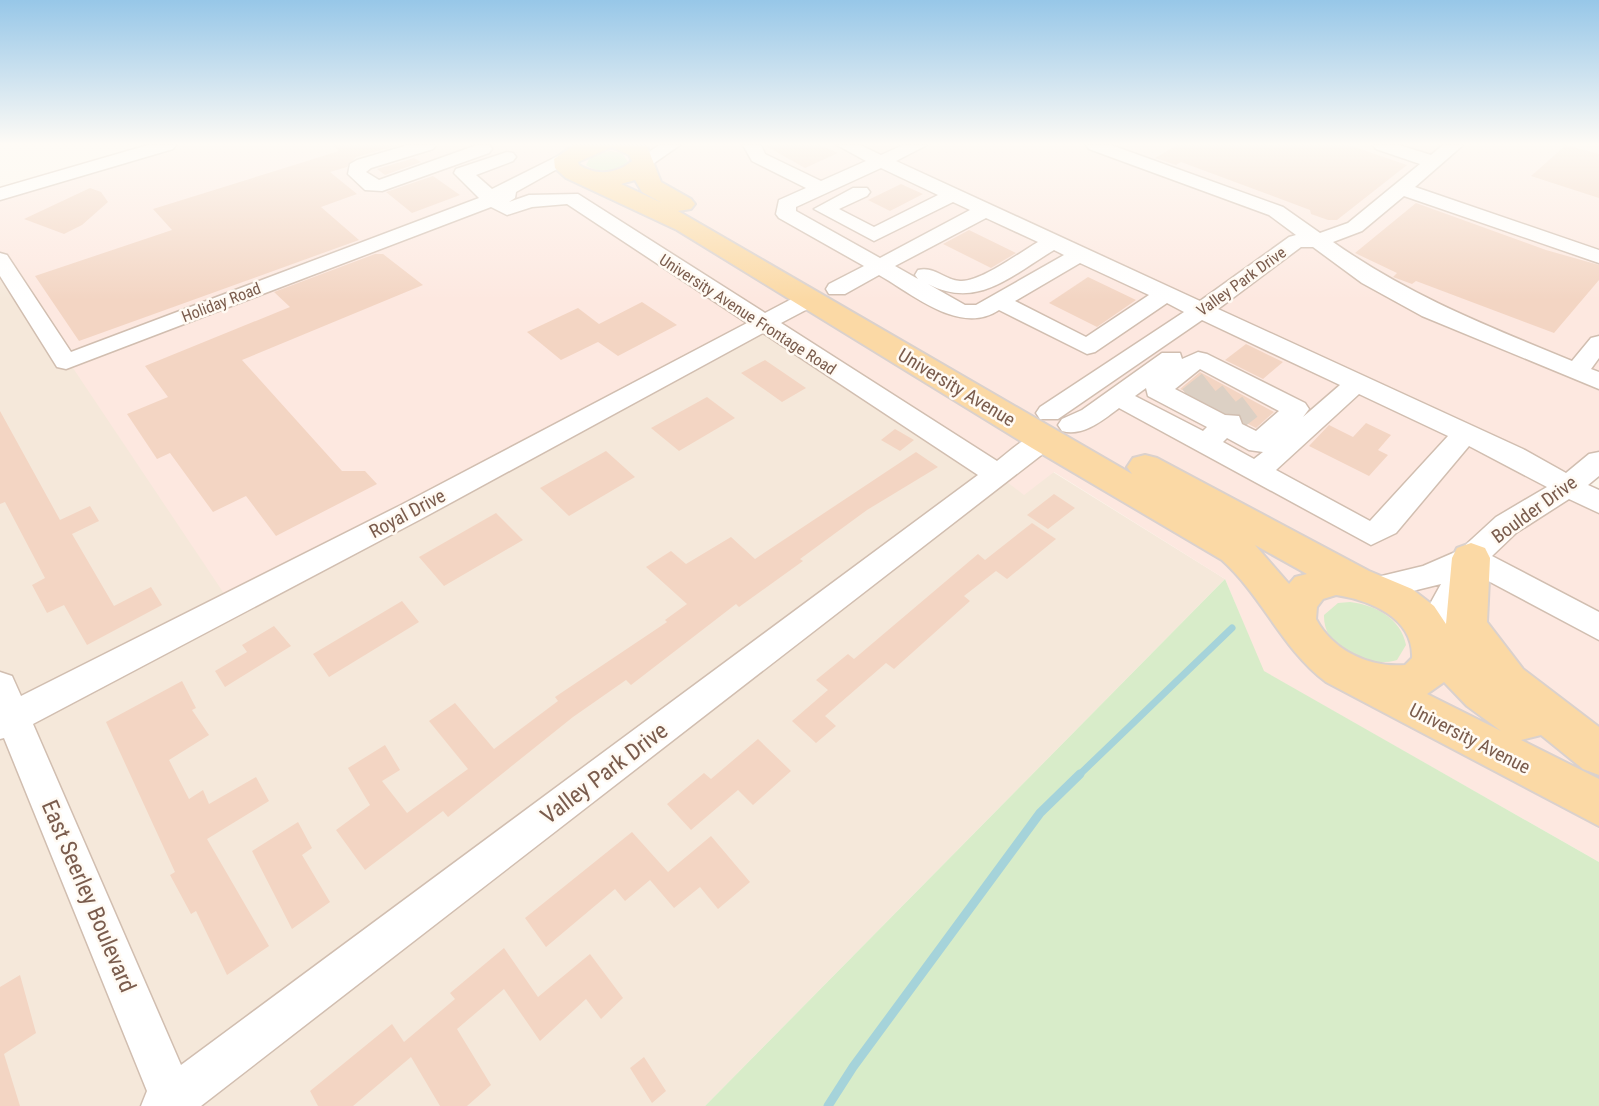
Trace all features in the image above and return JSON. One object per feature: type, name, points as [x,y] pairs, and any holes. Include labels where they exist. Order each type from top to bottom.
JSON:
[{"type":"main road","name":"University Avenue","points":[[626,197],[824,294],[1055,426],[1365,585]]},
{"type":"main road","name":"University Avenue","points":[[667,197],[752,239],[824,294]]},
{"type":"main road","name":"University Avenue","points":[[1055,426],[1236,550],[1254,566],[1299,628]]},
{"type":"main road","points":[[1471,558],[1466,626],[1508,682],[1599,754]]},
{"type":"main road","points":[[1320,583],[1365,585],[1408,607],[1432,638],[1435,658],[1430,670],[1419,680],[1404,685],[1363,681],[1342,672],[1308,644],[1299,628],[1296,613],[1298,600],[1307,590],[1320,583]]},
{"type":"main road","name":"University Avenue","points":[[1432,638],[1482,693],[1517,718],[1599,762]]},
{"type":"main road","name":"University Avenue","points":[[1342,672],[1599,803]]},
{"type":"street","name":"Holiday Road","points":[[0,259],[66,362],[495,197]]},
{"type":"street","points":[[802,197],[786,204],[786,214],[896,258],[969,277]]},
{"type":"street","points":[[851,197],[824,209],[874,235],[950,197]]},
{"type":"street","points":[[955,197],[976,215],[1043,247],[1080,254],[1513,456],[1566,488],[1599,503]]},
{"type":"street","points":[[1237,197],[1276,211],[1370,278],[1430,311],[1599,381]]},
{"type":"street","points":[[1318,242],[1355,227],[1392,197]]},
{"type":"street","points":[[1423,197],[1599,257]]},
{"type":"street","name":"University Avenue Frontage Road","points":[[490,198],[507,209],[529,201],[571,198],[999,475]]},
{"type":"street","name":"Royal Drive","points":[[5,709],[399,518],[762,324],[976,215]]},
{"type":"street","name":"Valley Park Drive","points":[[171,1104],[999,475],[1055,426],[1212,315],[1311,254],[1318,242]]},
{"type":"street","points":[[896,258],[944,285],[966,289],[974,288],[1043,247]]},
{"type":"street","points":[[896,258],[961,312],[981,312],[1080,254]]},
{"type":"street","points":[[998,301],[1087,347],[1166,294]]},
{"type":"street","name":"Valley Park Drive","points":[[1055,426],[1118,397],[1212,315]]},
{"type":"street","points":[[1576,372],[1599,343]]},
{"type":"street","points":[[1198,359],[1242,386],[1296,409],[1258,444],[1208,413],[1157,390],[1198,359]]},
{"type":"street","points":[[1242,386],[1306,359]]},
{"type":"street","points":[[1257,472],[1357,383]]},
{"type":"street","points":[[1118,397],[1371,534],[1386,525],[1465,434]]},
{"type":"street","points":[[1205,444],[1208,413]]},
{"type":"street","name":"Boulder Drive","points":[[1365,585],[1428,577],[1471,558],[1506,525],[1566,488],[1599,461]]},
{"type":"street","points":[[1471,558],[1599,627]]},
{"type":"street","name":"Boulder Drive","points":[[1432,638],[1471,558]]},
{"type":"street","name":"East Seerley Boulevard","points":[[5,709],[171,1104]]},
{"type":"shaded area","points":[[11,197],[1599,197],[1599,461],[1566,487],[1599,503],[1599,862],[1263,671],[1225,579],[1054,472],[1024,495],[998,475],[762,324],[231,604],[0,259],[0,200]]},
{"type":"shaded area","points":[[0,257],[762,324],[1053,472],[1225,579],[705,1106],[0,1106]]},
{"type":"green space","points":[[1225,579],[1264,671],[1599,862],[1599,1106],[705,1106]]},
{"type":"green space","points":[[1350,602],[1369,606],[1386,614],[1399,627],[1406,645],[1397,660],[1373,662],[1360,659],[1339,647],[1331,638],[1324,615],[1338,603]]},
{"type":"building","points":[[72,197],[104,197],[108,202],[82,225],[64,234],[24,219]]},
{"type":"building","points":[[193,197],[350,197],[321,207],[359,240],[79,341],[35,276],[172,230],[153,209]]},
{"type":"building","points":[[392,197],[456,197],[412,213]]},
{"type":"building","points":[[875,197],[918,197],[890,211],[868,200]]},
{"type":"building","points":[[1274,197],[1367,197],[1337,220],[1311,214],[1310,210]]},
{"type":"building","points":[[1416,203],[1546,250],[1599,265],[1599,280],[1554,333],[1416,281],[1412,284],[1393,277],[1397,273],[1355,253]]},
{"type":"building","points":[[969,230],[1016,253],[991,268],[943,244]]},
{"type":"building","points":[[375,254],[383,254],[423,285],[242,360],[342,471],[365,471],[377,484],[276,536],[246,496],[213,512],[170,453],[157,459],[127,414],[168,397],[145,366],[290,307],[274,292]]},
{"type":"building","points":[[1088,277],[1136,300],[1097,327],[1049,303]]},
{"type":"building","points":[[642,302],[677,325],[618,356],[598,342],[561,360],[527,332],[578,308],[599,324]]},
{"type":"building","points":[[1246,344],[1283,362],[1263,379],[1225,360]]},
{"type":"building","points":[[765,360],[806,388],[782,402],[741,373]]},
{"type":"building","points":[[1200,372],[1274,412],[1256,428],[1244,422],[1239,413],[1226,412],[1180,389]]},
{"type":"building","points":[[707,397],[735,418],[679,451],[651,428]]},
{"type":"building","points":[[0,411],[60,520],[90,506],[99,521],[72,534],[114,606],[151,587],[162,605],[87,645],[64,605],[47,613],[32,585],[45,578],[5,502],[0,504]]},
{"type":"building","points":[[1366,423],[1391,435],[1378,450],[1388,455],[1369,476],[1309,446],[1329,425],[1353,437]]},
{"type":"building","points":[[895,429],[914,440],[900,451],[881,440]]},
{"type":"building","points":[[606,451],[635,477],[569,516],[540,488]]},
{"type":"building","points":[[916,452],[938,467],[867,510],[800,559],[803,561],[739,607],[736,604],[631,685],[626,680],[573,717],[448,817],[443,811],[365,870],[336,830],[370,805],[348,768],[385,745],[400,770],[382,781],[407,813],[468,769],[429,721],[455,703],[494,749],[558,701],[555,697],[667,622],[665,620],[687,604],[646,567],[671,551],[686,564],[731,537],[755,559]]},
{"type":"building","points":[[1054,494],[1075,508],[1048,529],[1027,515]]},
{"type":"building","points":[[496,513],[523,540],[444,586],[419,557]]},
{"type":"building","points":[[1032,523],[1056,539],[1007,579],[996,571],[964,596],[970,601],[894,669],[886,663],[825,716],[836,726],[816,743],[792,721],[828,690],[816,680],[848,654],[854,659],[978,554],[985,560]]},
{"type":"building","points":[[402,601],[419,622],[329,677],[313,654]]},
{"type":"building","points":[[274,626],[291,646],[225,687],[215,671],[247,652],[242,645]]},
{"type":"building","points":[[182,681],[196,708],[192,710],[209,735],[169,760],[189,799],[203,790],[209,804],[256,777],[269,801],[207,839],[269,946],[227,975],[196,911],[191,914],[170,875],[175,872],[106,722]]},
{"type":"building","points":[[758,739],[791,771],[753,805],[738,790],[691,830],[667,804],[704,773],[711,779]]},
{"type":"building","points":[[298,822],[312,848],[302,855],[330,902],[292,929],[252,851]]},
{"type":"building","points":[[632,832],[668,872],[711,836],[750,882],[718,909],[700,887],[674,908],[650,880],[625,901],[615,889],[546,947],[525,918]]},
{"type":"building","points":[[504,948],[538,997],[590,954],[623,998],[601,1019],[586,999],[540,1041],[504,989],[457,1029],[491,1085],[467,1106],[440,1106],[411,1057],[353,1106],[318,1106],[310,1091],[392,1024],[404,1042],[455,999],[450,993]]},
{"type":"building","points":[[20,975],[36,1033],[4,1054],[20,1106],[0,1106],[0,987]]},
{"type":"building","points":[[644,1057],[666,1091],[652,1103],[630,1068]]},
{"type":"waterway","points":[[1078,776],[1232,628]]},
{"type":"waterway","points":[[828,1106],[853,1067],[1040,813],[1080,774]]},
{"type":"tunnel","points":[[1190,399],[1218,377]]},
{"type":"tunnel","points":[[1211,411],[1239,388]]},
{"type":"tunnel","points":[[1230,422],[1260,399]]}]
